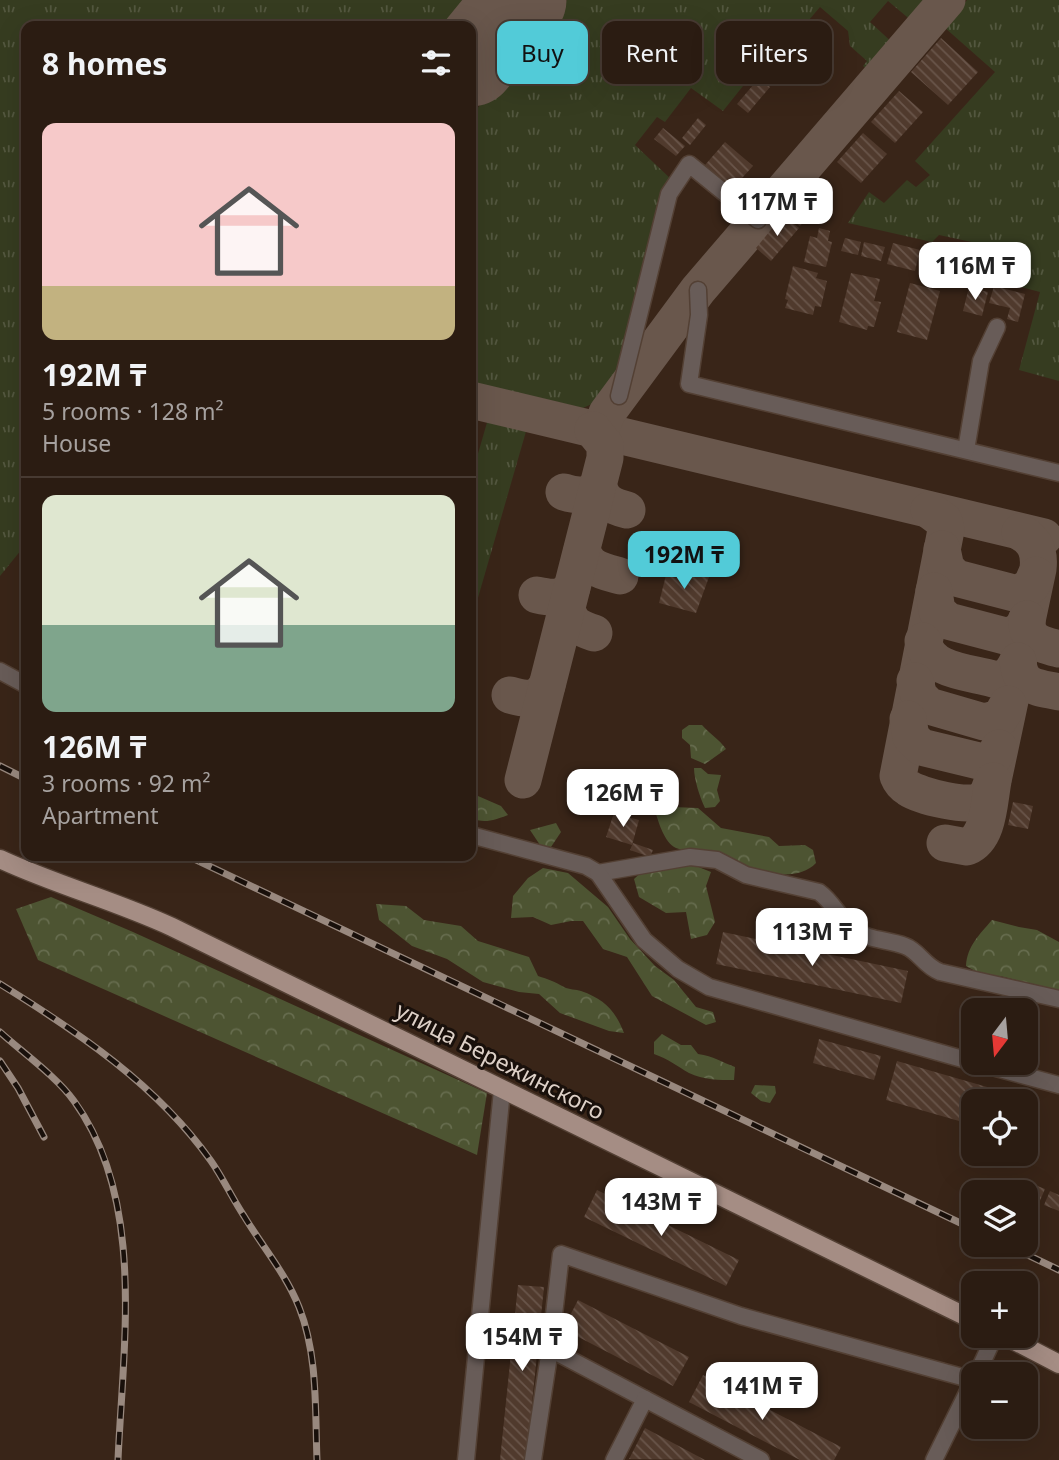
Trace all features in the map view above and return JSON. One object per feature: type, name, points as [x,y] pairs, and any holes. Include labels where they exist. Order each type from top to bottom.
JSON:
[{"type":"main road","name":"улица Бережинского","points":[[0,859],[172,927],[961,1314]]},
{"type":"main road","points":[[1028,1348],[1059,1364]]},
{"type":"street","points":[[620,396],[669,194],[689,164],[758,220]]},
{"type":"street","points":[[698,290],[699,315],[689,384],[1059,473]]},
{"type":"street","points":[[966,450],[981,361],[997,327]]},
{"type":"street","points":[[0,671],[21,682]]},
{"type":"street","points":[[476,836],[586,866],[598,873],[644,940],[678,969],[709,987],[961,1058]]},
{"type":"street","points":[[598,873],[690,857],[717,860],[746,875],[819,892],[851,928],[865,937],[906,946],[916,952],[928,967],[940,972],[1059,999]]},
{"type":"street","points":[[1024,1075],[1059,1084]]},
{"type":"street","points":[[466,1460],[502,1090]]},
{"type":"street","points":[[533,1460],[561,1254],[741,1316],[961,1378]]},
{"type":"street","points":[[550,1349],[761,1460]]},
{"type":"street","points":[[614,1460],[645,1399]]},
{"type":"street","points":[[934,1460],[961,1405]]},
{"type":"green space","points":[[0,0],[479,0],[461,21],[21,21],[21,550],[0,576]]},
{"type":"green space","points":[[567,0],[932,0],[913,22],[888,1],[870,22],[895,45],[871,73],[863,66],[867,61],[850,46],[848,31],[820,7],[808,21],[716,21],[716,84],[745,84],[723,111],[691,88],[665,122],[657,117],[635,145],[672,180],[623,374],[603,399],[583,408],[476,383],[476,110],[497,84],[588,84],[588,21],[550,21]]},
{"type":"green space","points":[[967,0],[1059,0],[1059,381],[1019,370],[1040,292],[975,275],[981,244],[939,235],[932,242],[848,223],[869,192],[884,203],[907,180],[916,187],[930,175],[915,161],[995,72],[944,27]]},
{"type":"green space","points":[[488,419],[527,428],[476,605],[476,461]]},
{"type":"green space","points":[[689,725],[702,725],[726,749],[705,764],[691,758],[690,745],[682,738],[682,730]]},
{"type":"green space","points":[[694,768],[701,768],[708,774],[721,775],[717,790],[720,801],[715,807],[705,808]]},
{"type":"green space","points":[[669,771],[673,775],[671,786],[666,794],[659,797],[656,807],[638,812],[622,802],[630,787]]},
{"type":"green space","points":[[476,795],[501,806],[508,815],[485,821],[476,820]]},
{"type":"green space","points":[[672,807],[698,808],[721,828],[769,837],[779,846],[805,845],[813,850],[816,863],[805,871],[777,874],[761,872],[700,852],[676,848],[665,837],[655,811]]},
{"type":"green space","points":[[556,823],[561,832],[551,847],[540,845],[530,830]]},
{"type":"green space","points":[[696,866],[711,872],[706,886],[715,922],[707,935],[691,939],[686,912],[666,913],[639,897],[634,879],[646,868]]},
{"type":"green space","points":[[543,868],[568,873],[608,907],[630,939],[655,966],[674,980],[696,1007],[713,1012],[716,1022],[706,1025],[652,996],[627,957],[603,949],[583,921],[551,925],[533,917],[511,918],[513,896],[528,878]]},
{"type":"green space","points":[[51,897],[487,1093],[477,1155],[38,960],[16,909]]},
{"type":"green space","points":[[376,904],[406,906],[424,920],[461,926],[478,941],[529,957],[538,976],[589,994],[602,1002],[613,1012],[624,1033],[609,1031],[560,1013],[539,994],[519,992],[483,982],[447,959],[412,946],[379,920]]},
{"type":"green space","points":[[992,920],[1037,930],[1059,942],[1059,991],[1000,976],[984,976],[966,966],[972,946]]},
{"type":"green space","points":[[662,1034],[681,1045],[691,1045],[698,1054],[735,1067],[734,1080],[694,1075],[654,1054],[654,1042]]},
{"type":"green space","points":[[755,1085],[775,1086],[776,1093],[770,1103],[761,1101],[751,1093]]},
{"type":"building","points":[[941,38],[978,72],[948,105],[911,72]]},
{"type":"building","points":[[754,84],[766,84],[770,87],[748,113],[737,104]]},
{"type":"building","points":[[899,91],[923,112],[895,143],[871,122]]},
{"type":"building","points":[[698,118],[706,125],[690,145],[682,138]]},
{"type":"building","points":[[663,128],[685,146],[676,156],[654,139]]},
{"type":"building","points":[[863,133],[887,154],[861,183],[837,162]]},
{"type":"building","points":[[725,142],[753,166],[732,189],[705,165]]},
{"type":"building","points":[[799,196],[814,208],[800,226],[785,214]]},
{"type":"building","points":[[783,215],[799,228],[771,261],[756,248]]},
{"type":"building","points":[[819,228],[830,231],[828,241],[832,242],[826,267],[804,262],[810,236],[817,238]]},
{"type":"building","points":[[845,238],[861,242],[858,255],[841,251]]},
{"type":"building","points":[[864,242],[885,247],[881,261],[861,256]]},
{"type":"building","points":[[893,243],[920,250],[915,271],[887,264]]},
{"type":"building","points":[[926,248],[954,254],[949,278],[921,272]]},
{"type":"building","points":[[793,266],[818,273],[816,278],[827,281],[821,307],[815,306],[813,315],[785,308]]},
{"type":"building","points":[[851,273],[880,279],[874,301],[881,302],[874,327],[868,326],[867,330],[839,322]]},
{"type":"building","points":[[910,283],[940,291],[927,340],[897,332]]},
{"type":"building","points":[[994,286],[1025,294],[1018,322],[1007,319],[1010,308],[989,303]]},
{"type":"building","points":[[969,287],[988,292],[982,316],[963,311]]},
{"type":"building","points":[[683,570],[709,577],[696,613],[659,603],[666,575],[681,579]]},
{"type":"building","points":[[1013,802],[1033,806],[1028,829],[1008,825]]},
{"type":"building","points":[[614,813],[639,820],[632,845],[606,837]]},
{"type":"building","points":[[633,843],[653,850],[650,857],[630,850]]},
{"type":"building","points":[[723,932],[908,971],[901,1003],[716,964]]},
{"type":"building","points":[[819,1039],[881,1056],[874,1080],[813,1063]]},
{"type":"building","points":[[897,1061],[994,1089],[961,1089],[961,1122],[886,1100]]},
{"type":"building","points":[[1038,1186],[1045,1189],[1038,1203]]},
{"type":"building","points":[[597,1190],[739,1260],[726,1286],[584,1217]]},
{"type":"building","points":[[1050,1191],[1059,1195],[1059,1211],[1044,1205]]},
{"type":"building","points":[[518,1285],[544,1287],[526,1460],[500,1460]]},
{"type":"building","points":[[578,1300],[689,1357],[673,1386],[563,1329]]},
{"type":"building","points":[[703,1375],[841,1447],[834,1460],[800,1460],[689,1402]]},
{"type":"building","points":[[645,1428],[705,1460],[629,1459]]},
{"type":"taxiway","points":[[600,431],[607,413],[698,290],[947,0]]},
{"type":"taxiway","points":[[476,401],[1044,537]]},
{"type":"taxiway","points":[[523,780],[605,458],[605,445],[593,430]]},
{"type":"taxiway","points":[[564,492],[582,495],[591,492],[598,485],[602,496],[608,502],[627,510]]},
{"type":"taxiway","points":[[929,510],[944,521],[946,530],[898,776],[908,788],[934,798],[976,802],[982,800],[990,789],[1038,569],[1035,547],[1020,532]]},
{"type":"taxiway","points":[[942,549],[946,568],[956,578],[1018,594],[1031,586],[1036,575]]},
{"type":"taxiway","points":[[582,550],[592,565],[620,576]]},
{"type":"taxiway","points":[[537,595],[561,596],[572,587]]},
{"type":"taxiway","points":[[934,591],[937,611],[948,621],[1009,637],[1022,629],[1027,619]]},
{"type":"taxiway","points":[[567,607],[570,618],[576,624],[594,633]]},
{"type":"taxiway","points":[[1027,619],[1032,637],[1040,643],[1059,649]]},
{"type":"taxiway","points":[[923,641],[926,651],[941,664],[961,672],[993,679],[1009,675],[1018,661]]},
{"type":"taxiway","points":[[1018,661],[1022,677],[1031,685],[1059,692]]},
{"type":"taxiway","points":[[915,681],[919,696],[929,706],[984,722],[1000,718],[1008,704]]},
{"type":"taxiway","points":[[510,695],[521,698],[536,697],[547,685]]},
{"type":"taxiway","points":[[908,719],[911,737],[921,747],[983,762],[993,758],[999,748]]},
{"type":"taxiway","points":[[945,843],[967,847],[980,836],[987,818],[993,781]]},
{"type":"runway","points":[[476,55],[521,0]]},
{"type":"railway","points":[[0,766],[21,776]]},
{"type":"railway","points":[[199,861],[961,1223]]},
{"type":"railway","points":[[0,984],[87,1041],[141,1084],[190,1134],[215,1168],[281,1272],[299,1307],[313,1363],[317,1460]]},
{"type":"railway","points":[[0,1032],[49,1074],[74,1101],[97,1140],[112,1183],[121,1228],[125,1274],[118,1460]]},
{"type":"railway","points":[[0,1061],[44,1137]]},
{"type":"railway","points":[[1032,1257],[1059,1270]]}]
